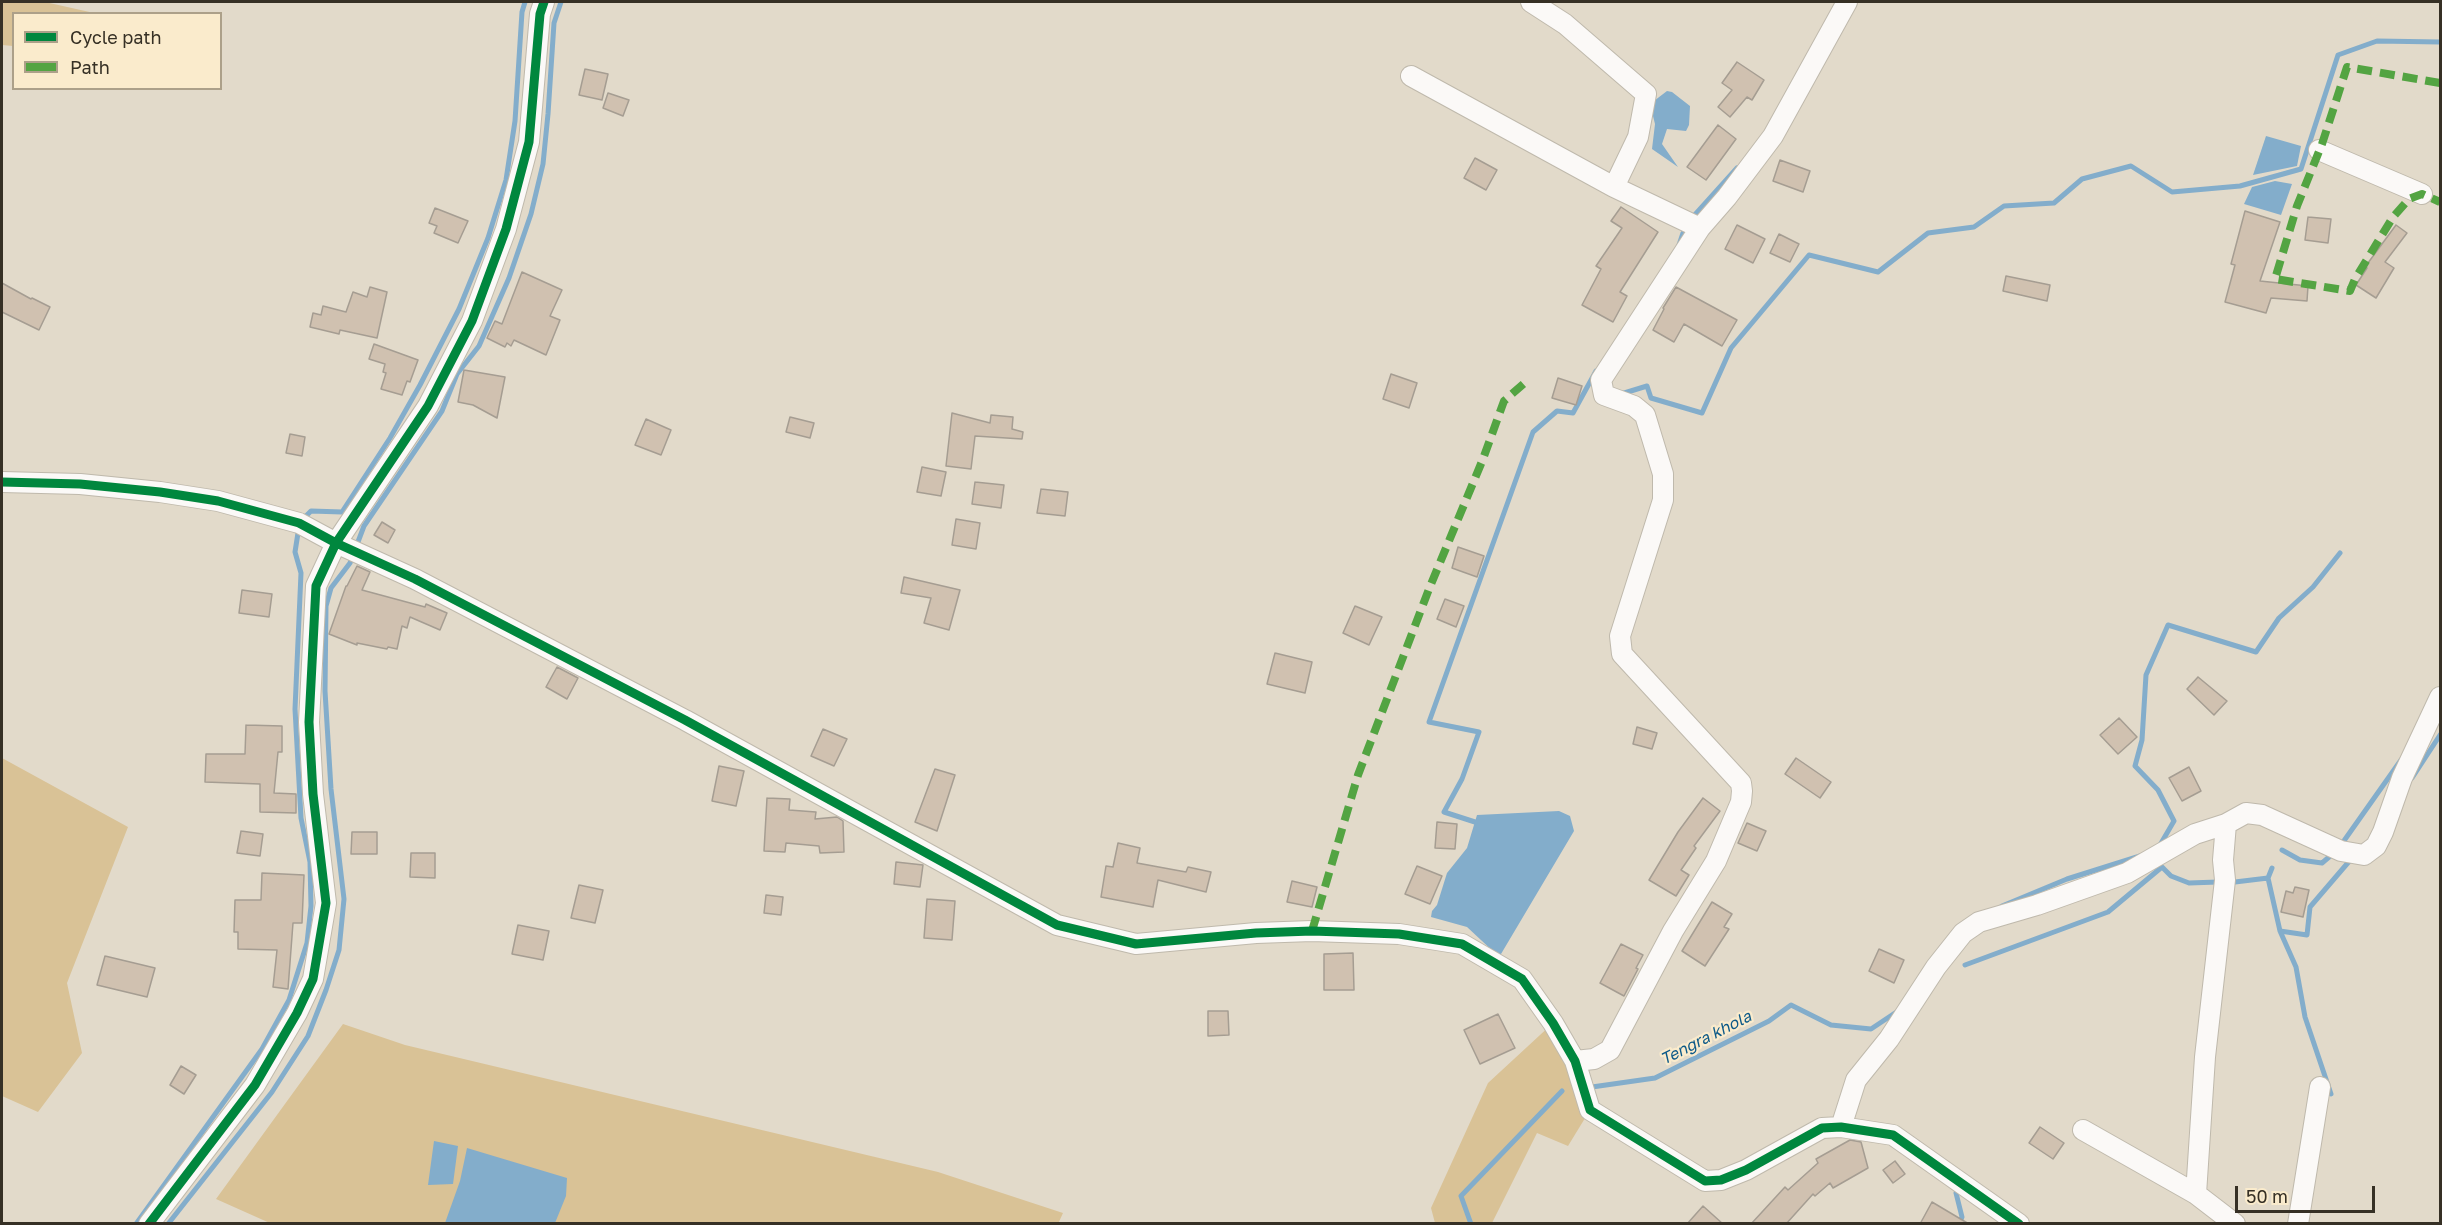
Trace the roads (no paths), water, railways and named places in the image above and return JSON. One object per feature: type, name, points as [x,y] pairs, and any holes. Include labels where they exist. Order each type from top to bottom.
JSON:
[{"type":"street","points":[[149,1224],[255,1085],[297,1013],[313,979],[327,903],[313,794],[309,722],[316,586],[336,543],[428,406],[472,321],[506,229],[529,142],[540,14],[544,2]]},
{"type":"street","points":[[1531,2],[1565,24],[1646,94],[1638,137],[1614,187]]},
{"type":"street","points":[[1575,1061],[1594,1059],[1610,1050],[1673,931],[1716,861],[1741,802],[1741,783],[1622,654],[1620,636],[1663,500],[1663,474],[1645,415],[1634,406],[1609,399],[1604,395],[1600,386],[1606,369],[1629,340],[1700,228],[1727,197],[1773,136],[1847,2]]},
{"type":"street","points":[[1411,76],[1614,187],[1700,228]]},
{"type":"street","points":[[2319,150],[2422,194]]},
{"type":"street","points":[[2,482],[80,484],[218,501],[299,523],[336,543],[415,579],[686,720],[1057,925],[1136,944],[1256,933],[1312,931],[1399,934],[1462,944],[1522,979],[1553,1023],[1575,1061],[1590,1110],[1706,1180],[1721,1180],[1746,1170],[1822,1128],[1841,1127],[1893,1135],[2019,1224]]},
{"type":"street","points":[[1841,1127],[1856,1080],[1889,1039],[1936,967],[1963,933],[1979,922],[2037,905],[2127,873],[2195,834],[2226,824],[2246,813],[2262,815],[2341,851],[2364,855],[2376,846],[2383,832],[2402,778],[2440,697]]},
{"type":"street","points":[[2196,1194],[2205,1057],[2225,880],[2223,860],[2226,824]]},
{"type":"street","points":[[2298,1224],[2320,1088]]},
{"type":"street","points":[[2083,1130],[2196,1194],[2235,1224]]},
{"type":"water","points":[[1667,91],[1672,92],[1690,106],[1689,125],[1686,131],[1667,129],[1662,144],[1678,167],[1652,149],[1655,124],[1650,104]]},
{"type":"water","points":[[2266,136],[2301,146],[2297,166],[2253,175]]},
{"type":"water","points":[[2275,181],[2292,184],[2281,215],[2244,204],[2252,187]]},
{"type":"water","points":[[1559,811],[1570,816],[1574,831],[1501,954],[1496,954],[1467,927],[1431,917],[1447,873],[1467,848],[1477,815]]},
{"type":"water","points":[[434,1141],[458,1146],[453,1184],[428,1185]]},
{"type":"water","points":[[467,1148],[567,1178],[566,1196],[555,1223],[445,1223],[460,1181]]},
{"type":"waterway","points":[[305,517],[311,511],[342,512],[390,438],[459,309],[488,238],[506,180],[515,121],[522,12],[525,2]]},
{"type":"waterway","points":[[168,1224],[272,1092],[308,1036],[339,950],[344,899],[331,789],[325,691],[326,606],[331,588],[350,563],[364,526],[442,411],[457,374],[479,346],[509,278],[531,214],[543,164],[554,23],[561,2]]},
{"type":"waterway","points":[[1621,394],[1647,386],[1651,398],[1702,413],[1731,348],[1809,255],[1878,272],[1928,233],[1974,227],[2004,206],[2054,203],[2082,179],[2131,166],[2172,192],[2240,186],[2301,169],[2338,55],[2377,41],[2440,42]]},
{"type":"waterway","points":[[1692,218],[1737,168]]},
{"type":"waterway","points":[[1679,245],[1683,233]]},
{"type":"waterway","points":[[1475,822],[1444,812],[1462,779],[1479,732],[1429,722],[1533,432],[1557,411],[1573,413],[1596,371]]},
{"type":"waterway","points":[[136,1224],[262,1049],[289,1000],[307,943],[311,906],[310,862],[301,818],[295,709],[301,573],[295,552],[298,533]]},
{"type":"waterway","points":[[2160,845],[2174,821],[2158,790],[2135,766],[2142,740],[2146,675],[2168,625],[2256,652],[2279,618],[2313,587],[2340,553]]},
{"type":"waterway","points":[[2412,778],[2440,735]]},
{"type":"waterway","points":[[2341,845],[2401,760]]},
{"type":"waterway","points":[[2282,850],[2300,860],[2322,863],[2335,852]]},
{"type":"waterway","points":[[2002,906],[2067,879],[2140,856]]},
{"type":"waterway","points":[[2280,931],[2307,935],[2310,907],[2352,858]]},
{"type":"waterway","points":[[1965,965],[2108,912],[2162,867],[2171,876],[2189,883],[2218,882]]},
{"type":"waterway","points":[[2268,878],[2272,868]]},
{"type":"waterway","points":[[2235,882],[2268,878],[2280,931],[2296,967],[2305,1017],[2331,1094]]},
{"type":"waterway","name":"Tengra khola","points":[[1592,1087],[1655,1078],[1769,1021],[1791,1005],[1831,1025],[1871,1029],[1898,1011]]},
{"type":"waterway","name":"Tengra khola","points":[[1471,1224],[1461,1196],[1562,1091]]},
{"type":"waterway","points":[[1956,1193],[1962,1217],[1959,1224]]}]
